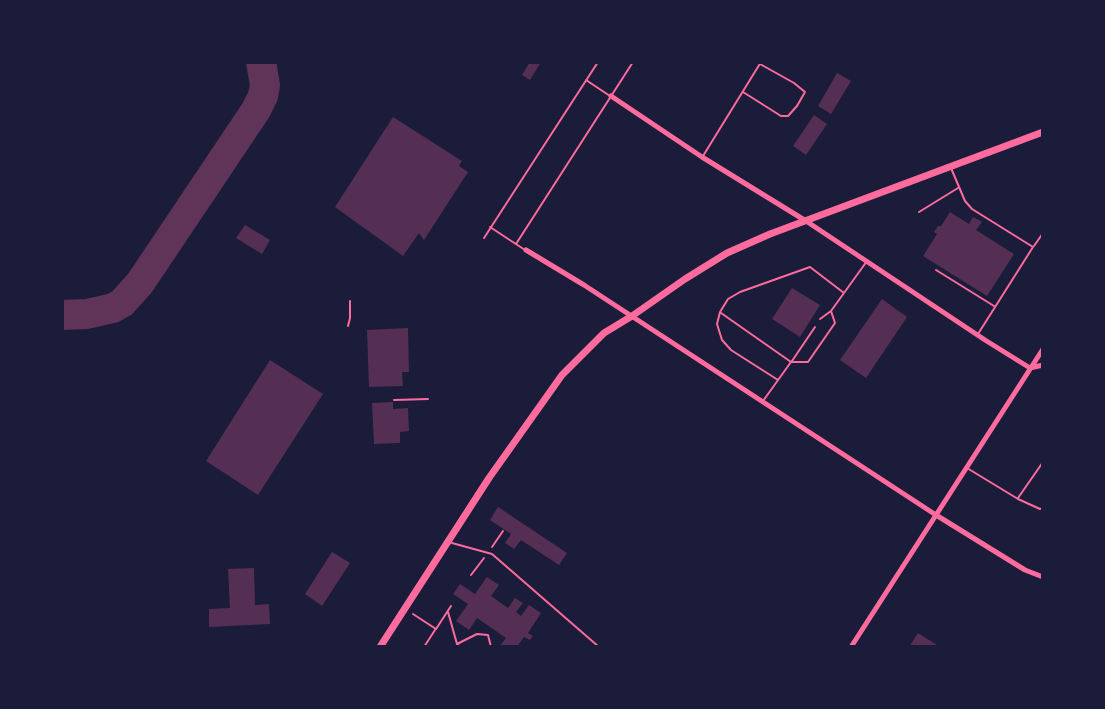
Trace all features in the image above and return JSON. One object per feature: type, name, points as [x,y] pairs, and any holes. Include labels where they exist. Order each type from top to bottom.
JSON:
[{"type":"main road","points":[[380,647],[489,478],[562,375],[604,333],[727,253],[1043,132]]},
{"type":"street","points":[[611,96],[977,335],[1030,368],[1043,365]]},
{"type":"street","points":[[526,250],[936,515],[1025,570],[1043,577]]},
{"type":"street","points":[[851,647],[1043,349]]},
{"type":"lane","points":[[484,238],[598,62]]},
{"type":"lane","points":[[516,244],[633,62]]},
{"type":"lane","points":[[702,157],[761,63],[805,92],[788,116],[781,116],[743,92]]},
{"type":"lane","points":[[586,80],[611,96]]},
{"type":"lane","points":[[950,167],[965,201],[972,209],[1033,247]]},
{"type":"lane","points":[[919,212],[959,187]]},
{"type":"lane","points":[[490,227],[526,250]]},
{"type":"lane","points":[[977,335],[1043,233]]},
{"type":"lane","points":[[820,319],[831,311],[867,261]]},
{"type":"lane","points":[[778,380],[731,350],[722,340],[717,324],[728,299],[810,267],[844,293]]},
{"type":"lane","points":[[936,270],[995,307]]},
{"type":"lane","points":[[720,312],[791,362],[808,362],[835,323],[831,311]]},
{"type":"lane","points":[[763,402],[815,327]]},
{"type":"lane","points":[[1018,499],[1043,462]]},
{"type":"lane","points":[[966,467],[1018,499],[1043,508]]},
{"type":"lane","points":[[448,542],[492,554],[599,647]]},
{"type":"path","points":[[348,326],[350,301]]},
{"type":"path","points":[[394,400],[428,399]]},
{"type":"path","points":[[424,647],[451,606]]},
{"type":"path","points":[[405,609],[436,629]]},
{"type":"path","points":[[448,611],[457,644],[461,647]]},
{"type":"path","points":[[457,644],[477,634],[488,635],[491,647]]},
{"type":"building","points":[[530,62],[541,62],[530,80],[522,75]]},
{"type":"building","points":[[837,73],[851,81],[831,114],[818,106]]},
{"type":"building","points":[[814,115],[827,124],[806,155],[793,146]]},
{"type":"building","points":[[393,117],[462,161],[459,166],[468,172],[424,240],[419,233],[403,256],[335,207]]},
{"type":"building","points":[[950,212],[969,224],[973,217],[982,222],[976,230],[1014,254],[987,296],[923,256],[937,234],[934,232]]},
{"type":"building","points":[[245,225],[270,240],[262,254],[236,238]]},
{"type":"building","points":[[792,288],[820,305],[800,337],[772,319]]},
{"type":"building","points":[[882,299],[907,317],[866,378],[840,360]]},
{"type":"building","points":[[408,328],[409,372],[402,372],[403,386],[369,387],[367,330]]},
{"type":"building","points":[[270,360],[323,394],[258,495],[206,461]]},
{"type":"building","points":[[393,402],[393,409],[408,408],[409,431],[400,432],[400,443],[374,444],[372,403]]},
{"type":"building","points":[[498,507],[567,553],[559,565],[521,540],[514,549],[505,543],[511,534],[490,520]]},
{"type":"building","points":[[332,552],[350,563],[322,606],[305,594]]},
{"type":"building","points":[[254,568],[255,605],[269,604],[270,624],[209,627],[209,609],[230,608],[228,569]]},
{"type":"building","points":[[487,577],[499,585],[491,596],[508,608],[515,598],[523,603],[516,612],[521,616],[529,605],[541,613],[528,633],[533,636],[530,640],[524,637],[517,647],[499,647],[506,638],[477,618],[469,630],[456,621],[468,604],[453,594],[460,584],[475,594]]},
{"type":"building","points":[[918,633],[940,647],[909,647]]},
{"type":"taxiway","points":[[62,315],[87,314],[113,308],[122,303],[140,283],[256,110],[265,85],[261,62]]}]
